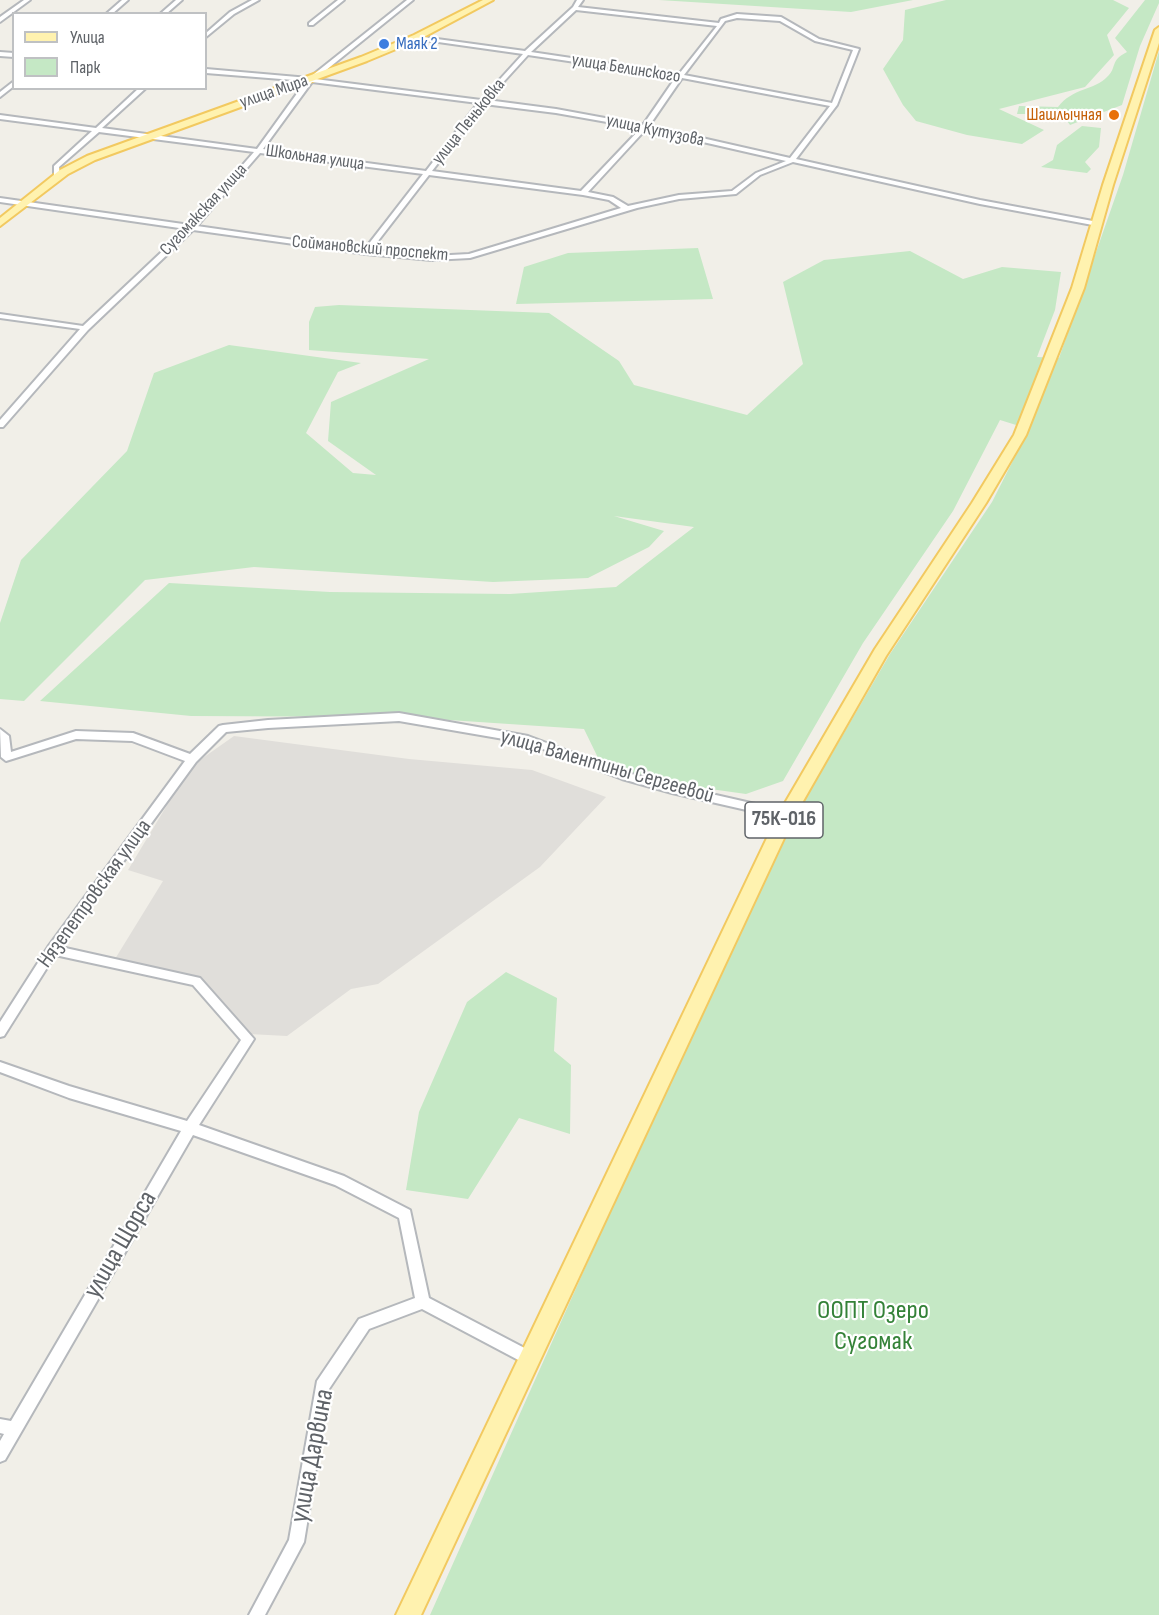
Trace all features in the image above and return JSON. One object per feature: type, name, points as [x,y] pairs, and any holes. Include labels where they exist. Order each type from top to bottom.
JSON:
[{"type":"main road","name":"улица Мира","points":[[0,223],[57,177],[91,158],[257,96],[310,80],[417,37],[489,0]]},
{"type":"main road","name":"75К-016","points":[[408,1615],[786,815],[880,653],[979,503],[1020,435],[1058,343],[1159,30]]},
{"type":"street","points":[[0,20],[27,0]]},
{"type":"street","points":[[110,12],[125,0]]},
{"type":"street","points":[[164,12],[179,0]]},
{"type":"street","points":[[207,34],[232,13],[256,0]]},
{"type":"street","points":[[311,24],[341,0]]},
{"type":"street","name":"Сугомакская улица","points":[[0,425],[85,328],[191,228],[259,150],[310,80],[410,0]]},
{"type":"street","name":"улица Пеньковка","points":[[366,252],[481,103],[526,54],[575,8],[580,0]]},
{"type":"street","points":[[575,8],[721,25]]},
{"type":"street","points":[[583,193],[645,127],[723,20],[737,15],[781,19],[817,40],[856,49],[834,105],[791,161]]},
{"type":"street","name":"улица Белинского","points":[[417,37],[680,76],[834,105]]},
{"type":"street","name":"улица Кутузова","points":[[207,70],[310,80],[556,111],[645,127],[980,202],[1098,224]]},
{"type":"street","points":[[0,95],[12,85]]},
{"type":"street","points":[[57,177],[56,167],[141,90]]},
{"type":"street","name":"Школьная улица","points":[[0,117],[583,193],[610,198],[627,209]]},
{"type":"street","name":"Соймановский проспект","points":[[0,200],[366,252],[432,258],[470,256],[627,209],[679,197],[734,193],[758,174],[791,161]]},
{"type":"street","points":[[0,316],[85,328]]},
{"type":"street","name":"улица Валентины Сергеевой","points":[[192,759],[223,729],[268,724],[399,717],[528,740],[622,775],[786,815]]},
{"type":"street","points":[[0,733],[4,736],[3,761],[76,735],[133,737],[192,759]]},
{"type":"street","name":"Нязепетровская улица","points":[[0,1032],[52,950],[192,759]]},
{"type":"street","name":"улица Щорса","points":[[0,1455],[7,1427],[190,1128],[248,1039],[196,981],[52,950]]},
{"type":"street","points":[[0,1067],[69,1092],[190,1128],[339,1180],[405,1214],[423,1302],[529,1358]]},
{"type":"street","name":"улица Дарвина","points":[[257,1615],[296,1542],[322,1386],[364,1324],[423,1302]]},
{"type":"shaded area","points":[[234,736],[409,759],[532,770],[606,797],[540,867],[378,984],[351,989],[287,1036],[249,1034],[203,981],[115,959],[163,881],[128,870],[190,767]]},
{"type":"green space","points":[[659,0],[913,0],[851,12]]},
{"type":"green space","points":[[946,0],[1113,0],[1129,8],[1107,35],[1114,55],[1085,87],[999,109],[1044,130],[1022,144],[967,135],[916,121],[903,105],[883,69],[903,40],[905,10]]},
{"type":"green space","points":[[1145,0],[1159,0],[1159,3],[1140,46],[1122,105],[1070,125],[1062,114],[1017,114],[1019,106],[1058,107],[1070,96],[1107,77],[1118,58],[1127,52],[1115,38]]},
{"type":"green space","name":"ООПТ Озеро Сугомак","points":[[1159,51],[1159,1615],[430,1615],[703,1004],[795,817],[890,654],[992,502],[1029,429],[1000,420],[953,511],[863,643],[783,781],[746,794],[696,787],[602,766],[584,729],[404,717],[191,716],[40,701],[169,583],[330,592],[510,594],[616,587],[694,527],[614,516],[664,531],[649,547],[588,578],[493,582],[254,567],[145,580],[24,701],[0,699],[0,623],[21,560],[127,451],[154,373],[229,345],[361,363],[338,372],[306,433],[353,473],[376,475],[328,441],[331,402],[429,359],[309,350],[309,322],[315,307],[339,305],[549,313],[619,361],[634,385],[747,415],[803,364],[783,282],[824,260],[910,251],[963,279],[1002,267],[1061,272],[1055,310],[1037,357],[1059,358],[1123,175]]},
{"type":"green space","points":[[1082,126],[1101,128],[1099,147],[1085,162],[1091,169],[1087,173],[1041,167],[1053,160],[1057,145]]},
{"type":"green space","points":[[698,248],[713,299],[516,304],[524,267],[568,253]]},
{"type":"green space","points":[[506,972],[557,998],[554,1051],[571,1065],[570,1134],[519,1118],[468,1199],[406,1190],[419,1112],[467,1002]]},
{"type":"place","name":"Маяк 2","points":[[384,44]]},
{"type":"place","name":"Шашлычная","points":[[1114,115]]}]
